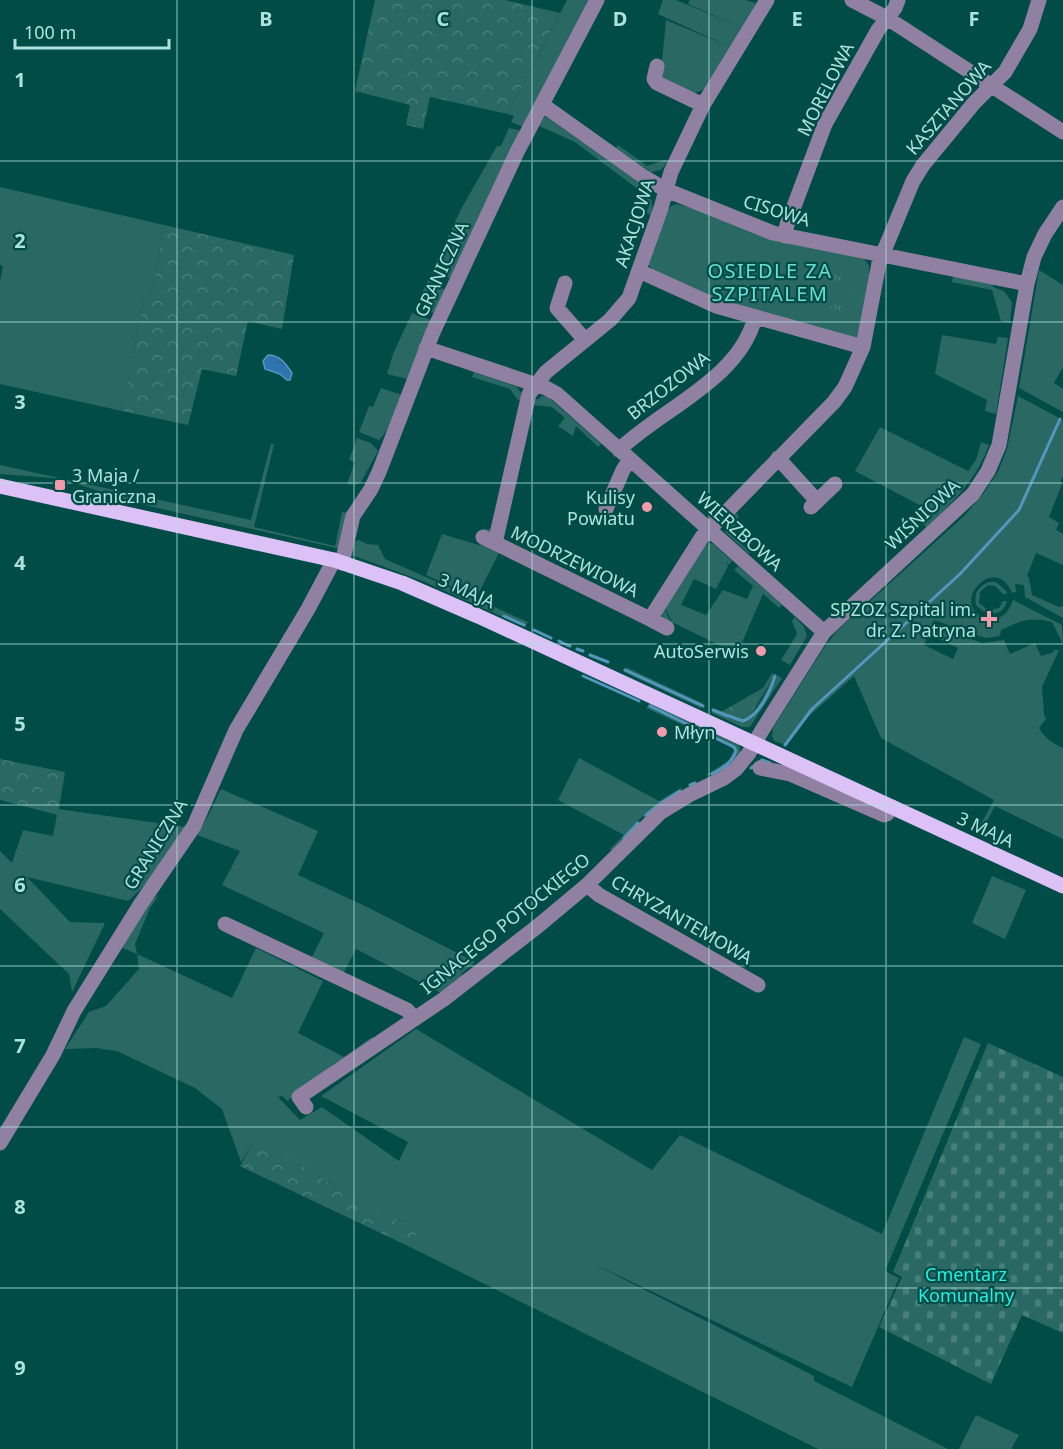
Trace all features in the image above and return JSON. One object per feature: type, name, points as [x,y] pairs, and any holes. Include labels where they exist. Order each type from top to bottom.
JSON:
[{"type":"main road","name":"3 MAJA","points":[[0,486],[338,562],[416,589],[1063,886]]},
{"type":"street","name":"GRANICZNA","points":[[0,1143],[53,1055],[74,1011],[140,905],[194,826],[236,730],[338,562],[351,520],[379,472],[426,348],[517,152],[597,0]]},
{"type":"street","name":"AKACJOWA","points":[[489,540],[526,406],[536,384],[546,372],[621,309],[629,298],[662,208],[671,172],[703,105],[767,0]]},
{"type":"street","points":[[852,0],[887,18],[1063,132]]},
{"type":"street","name":"MORELOWA","points":[[785,236],[787,225],[825,124],[878,30],[898,0]]},
{"type":"street","name":"KASZTANOWA","points":[[650,619],[698,543],[840,394],[863,347],[877,270],[882,255],[918,172],[974,103],[1005,72],[1036,15],[1039,0]]},
{"type":"street","points":[[657,66],[654,79],[657,84],[703,105]]},
{"type":"street","name":"CISOWA","points":[[543,105],[644,177],[666,190],[785,236],[1027,284]]},
{"type":"street","name":"WIŚNIOWA","points":[[754,743],[824,632],[964,504],[988,471],[1003,431],[1027,284],[1038,246],[1063,207]]},
{"type":"street","points":[[639,271],[708,303],[863,347]]},
{"type":"street","points":[[565,283],[557,302],[557,308],[585,340]]},
{"type":"street","name":"BRZOZOWA","points":[[625,455],[632,438],[713,378],[735,354],[755,317]]},
{"type":"street","name":"WIERZBOWA","points":[[426,348],[536,384],[557,394],[824,632]]},
{"type":"street","points":[[606,509],[622,470],[625,455]]},
{"type":"street","points":[[778,458],[813,504],[835,484]]},
{"type":"street","name":"MODRZEWIOWA","points":[[489,540],[650,619]]},
{"type":"street","points":[[650,619],[667,628]]},
{"type":"street","name":"IGNACEGO POTOCKIEGO","points":[[306,1107],[300,1097],[469,980],[588,885],[661,812],[736,769],[754,743]]},
{"type":"street","name":"3 MAJA","points":[[760,768],[795,776],[884,815],[892,807]]},
{"type":"street","name":"CHRYZANTEMOWA","points":[[588,885],[599,895],[759,985]]},
{"type":"street","name":"IGNACEGO POTOCKIEGO","points":[[225,924],[407,1010],[415,1019]]},
{"type":"green space","points":[[375,0],[505,0],[560,13],[508,114],[430,97],[423,129],[406,125],[410,105],[355,91]]},
{"type":"green space","points":[[567,0],[594,0],[523,127],[511,122],[514,116],[508,114]]},
{"type":"green space","points":[[663,0],[676,0],[738,26],[688,4],[690,0],[745,0],[756,3],[704,89],[699,92],[682,91],[660,81],[666,20],[726,45],[658,14]]},
{"type":"green space","points":[[545,116],[641,184],[651,198],[651,215],[646,213],[649,206],[639,190],[575,142],[537,125],[536,123],[540,124]]},
{"type":"green space","points":[[509,128],[522,133],[455,277],[445,278],[431,273],[460,211],[497,146],[501,146]]},
{"type":"green space","points":[[618,145],[647,166],[668,161],[661,170],[651,172],[616,148]]},
{"type":"green space","points":[[0,187],[164,225],[150,299],[144,298],[122,411],[0,384],[0,281],[3,266],[0,265]]},
{"type":"green space","points":[[677,204],[864,259],[869,266],[869,277],[858,337],[854,338],[708,297],[652,269],[648,264],[667,211],[671,206]]},
{"type":"green space","points":[[164,225],[294,255],[282,329],[248,321],[236,376],[202,369],[188,425],[122,411],[144,298],[150,299]]},
{"type":"green space","points":[[814,265],[853,275],[844,312],[820,304],[823,291],[809,287]]},
{"type":"green space","points":[[1039,270],[1063,285],[1063,367],[1054,383],[1063,389],[1063,412],[1019,388]]},
{"type":"green space","points":[[953,276],[993,284],[993,287],[1004,291],[1012,302],[1010,323],[1001,321],[992,290],[952,282]]},
{"type":"green space","points":[[428,280],[445,290],[436,314],[416,306]]},
{"type":"green space","points":[[412,313],[431,320],[407,379],[387,374],[393,354]]},
{"type":"green space","points":[[942,335],[996,344],[998,337],[1008,338],[996,414],[985,411],[987,400],[935,374]]},
{"type":"green space","points":[[474,372],[517,387],[521,393],[521,400],[518,400],[510,389],[472,377]]},
{"type":"green space","points":[[381,388],[402,395],[390,425],[379,440],[359,432],[369,406],[373,407]]},
{"type":"green space","points":[[543,396],[548,397],[601,444],[598,447],[576,426],[573,436],[558,426],[565,418],[552,407],[533,405]]},
{"type":"green space","name":"SPZOZ Szpital im. dr. Z. Patryna","points":[[1018,396],[1063,420],[1063,476],[1060,482],[1062,484],[1049,517],[1059,523],[1056,530],[1063,534],[1063,565],[1036,553],[1027,576],[1032,595],[1059,607],[1063,606],[1063,618],[1025,597],[1024,585],[1015,584],[1016,592],[1012,593],[1004,581],[995,577],[986,579],[978,585],[971,603],[975,611],[985,618],[995,619],[1006,613],[1013,600],[1062,625],[1063,644],[1052,622],[1025,620],[1001,630],[1000,636],[986,638],[934,620],[924,645],[953,659],[958,648],[937,638],[937,632],[945,629],[982,643],[1004,640],[1010,654],[1035,643],[1041,656],[1054,652],[1053,650],[1059,650],[1042,687],[1046,719],[1039,728],[1049,740],[1063,748],[1063,839],[995,806],[986,823],[976,833],[994,800],[881,738],[854,676],[809,716],[787,745],[774,741],[772,736],[773,728],[837,631],[964,516],[983,494],[998,472],[1007,449]]},
{"type":"green space","points":[[880,427],[968,471],[976,460],[981,442],[989,445],[970,480],[955,499],[926,527],[919,520],[929,510],[855,471]]},
{"type":"green space","points":[[357,438],[371,443],[378,451],[361,482],[356,485],[347,484],[355,462],[349,460]]},
{"type":"green space","points":[[271,444],[274,444],[254,527],[335,546],[342,512],[349,513],[341,549],[135,503],[52,478],[0,474],[0,465],[251,520]]},
{"type":"green space","points":[[736,513],[739,516],[732,536],[750,552],[749,554],[725,532],[727,521]]},
{"type":"green space","points":[[492,527],[499,553],[476,598],[426,575],[442,534],[482,546],[479,544],[481,530]]},
{"type":"green space","points":[[359,540],[367,544],[378,545],[385,559],[528,622],[525,627],[425,582],[352,555],[353,541]]},
{"type":"green space","points":[[710,543],[732,561],[729,565],[726,562],[728,566],[716,589],[694,579],[681,605],[706,615],[723,590],[747,599],[753,586],[757,589],[734,570],[738,566],[782,605],[779,608],[763,594],[737,654],[672,622],[665,608],[686,574],[664,608],[671,623],[665,621],[661,614],[662,609],[699,550]]},
{"type":"green space","points":[[989,582],[996,582],[1007,594],[1003,594],[995,586],[988,585],[980,592],[979,603],[988,610],[999,608],[1003,601],[1007,601],[1005,607],[998,613],[989,613],[976,605],[977,591]]},
{"type":"green space","points":[[795,617],[804,627],[807,636],[790,665],[781,660],[797,634],[792,621]]},
{"type":"green space","points":[[626,667],[704,704],[701,708],[624,672]]},
{"type":"green space","points":[[772,673],[775,675],[749,717],[742,719],[721,712],[763,688]]},
{"type":"green space","points":[[775,675],[782,678],[750,727],[742,727],[712,713],[713,708],[742,719],[747,716],[757,707]]},
{"type":"green space","points":[[650,703],[739,744],[741,755],[725,770],[715,775],[706,775],[728,761],[735,749],[646,708]]},
{"type":"green space","points":[[579,758],[659,801],[681,788],[682,790],[645,818],[643,816],[638,821],[640,823],[613,852],[610,849],[624,835],[558,800]]},
{"type":"green space","points":[[0,759],[65,772],[58,815],[0,800]]},
{"type":"green space","points":[[221,789],[318,831],[298,875],[475,962],[461,974],[463,977],[441,993],[356,949],[343,974],[312,957],[324,933],[222,885],[240,851],[197,835]]},
{"type":"green space","points":[[58,809],[186,827],[154,877],[128,901],[27,877],[70,922],[105,923],[72,992],[69,974],[0,909],[0,851],[12,863],[23,830],[53,836]]},
{"type":"green space","points":[[992,876],[1026,890],[1005,939],[972,923]]},
{"type":"green space","points":[[159,895],[150,908],[135,944],[137,954],[120,947],[144,905]]},
{"type":"green space","points":[[256,948],[323,981],[298,1033],[344,1057],[372,1037],[374,1040],[339,1064],[338,1061],[332,1065],[333,1068],[288,1100],[289,1102],[282,1096],[278,1097],[300,1120],[322,1107],[399,1161],[408,1142],[321,1096],[416,1029],[652,1170],[680,1135],[882,1234],[964,1037],[981,1044],[885,1271],[899,1278],[852,1387],[590,1262],[814,1376],[814,1381],[948,1449],[818,1449],[412,1248],[416,1231],[322,1179],[258,1135],[241,1162],[222,1109],[195,1088],[117,1051],[96,1048],[65,1049],[89,1012],[106,1006],[139,969],[137,954],[232,998]]},
{"type":"green space","name":"Cmentarz Komunalny","points":[[988,1043],[1063,1077],[1063,1333],[1022,1315],[991,1384],[879,1327],[902,1277],[893,1272]]},
{"type":"green space","points":[[258,1134],[322,1179],[417,1231],[412,1248],[240,1166]]},
{"type":"green space","points":[[976,1415],[1019,1435],[1011,1449],[959,1449]]},
{"type":"water","points":[[268,355],[279,358],[285,363],[292,373],[290,380],[265,369],[263,361]]},
{"type":"waterway","points":[[785,745],[812,709],[960,574],[1019,510],[1060,419]]},
{"type":"waterway","points":[[504,616],[524,625]]},
{"type":"waterway","points":[[534,630],[551,638]]},
{"type":"waterway","points":[[559,641],[565,644]]},
{"type":"waterway","points":[[577,649],[583,651]]},
{"type":"waterway","points":[[590,655],[608,662]]},
{"type":"waterway","points":[[625,670],[703,706]]},
{"type":"waterway","points":[[583,676],[639,701]]},
{"type":"waterway","points":[[729,716],[743,721],[754,714],[767,696],[775,676]]},
{"type":"waterway","points":[[650,706],[734,747],[736,751],[730,762],[712,774]]},
{"type":"waterway","points":[[713,710],[728,716]]},
{"type":"waterway","points":[[751,768],[762,760],[770,763]]},
{"type":"waterway","points":[[690,785],[695,783]]},
{"type":"waterway","points":[[646,815],[680,791]]},
{"type":"waterway","points":[[624,838],[638,823]]},
{"type":"place","name":"3 Maja / Graniczna","points":[[60,485]]},
{"type":"place","name":"Kulisy Powiatu","points":[[647,507]]},
{"type":"place","name":"SPZOZ Szpital im. dr. Z. Patryna","points":[[989,619]]},
{"type":"place","name":"AutoSerwis","points":[[761,651]]},
{"type":"place","name":"Młyn","points":[[662,732]]},
{"type":"district","name":"OSIEDLE ZA SZPITALEM","points":[[770,282]]}]
